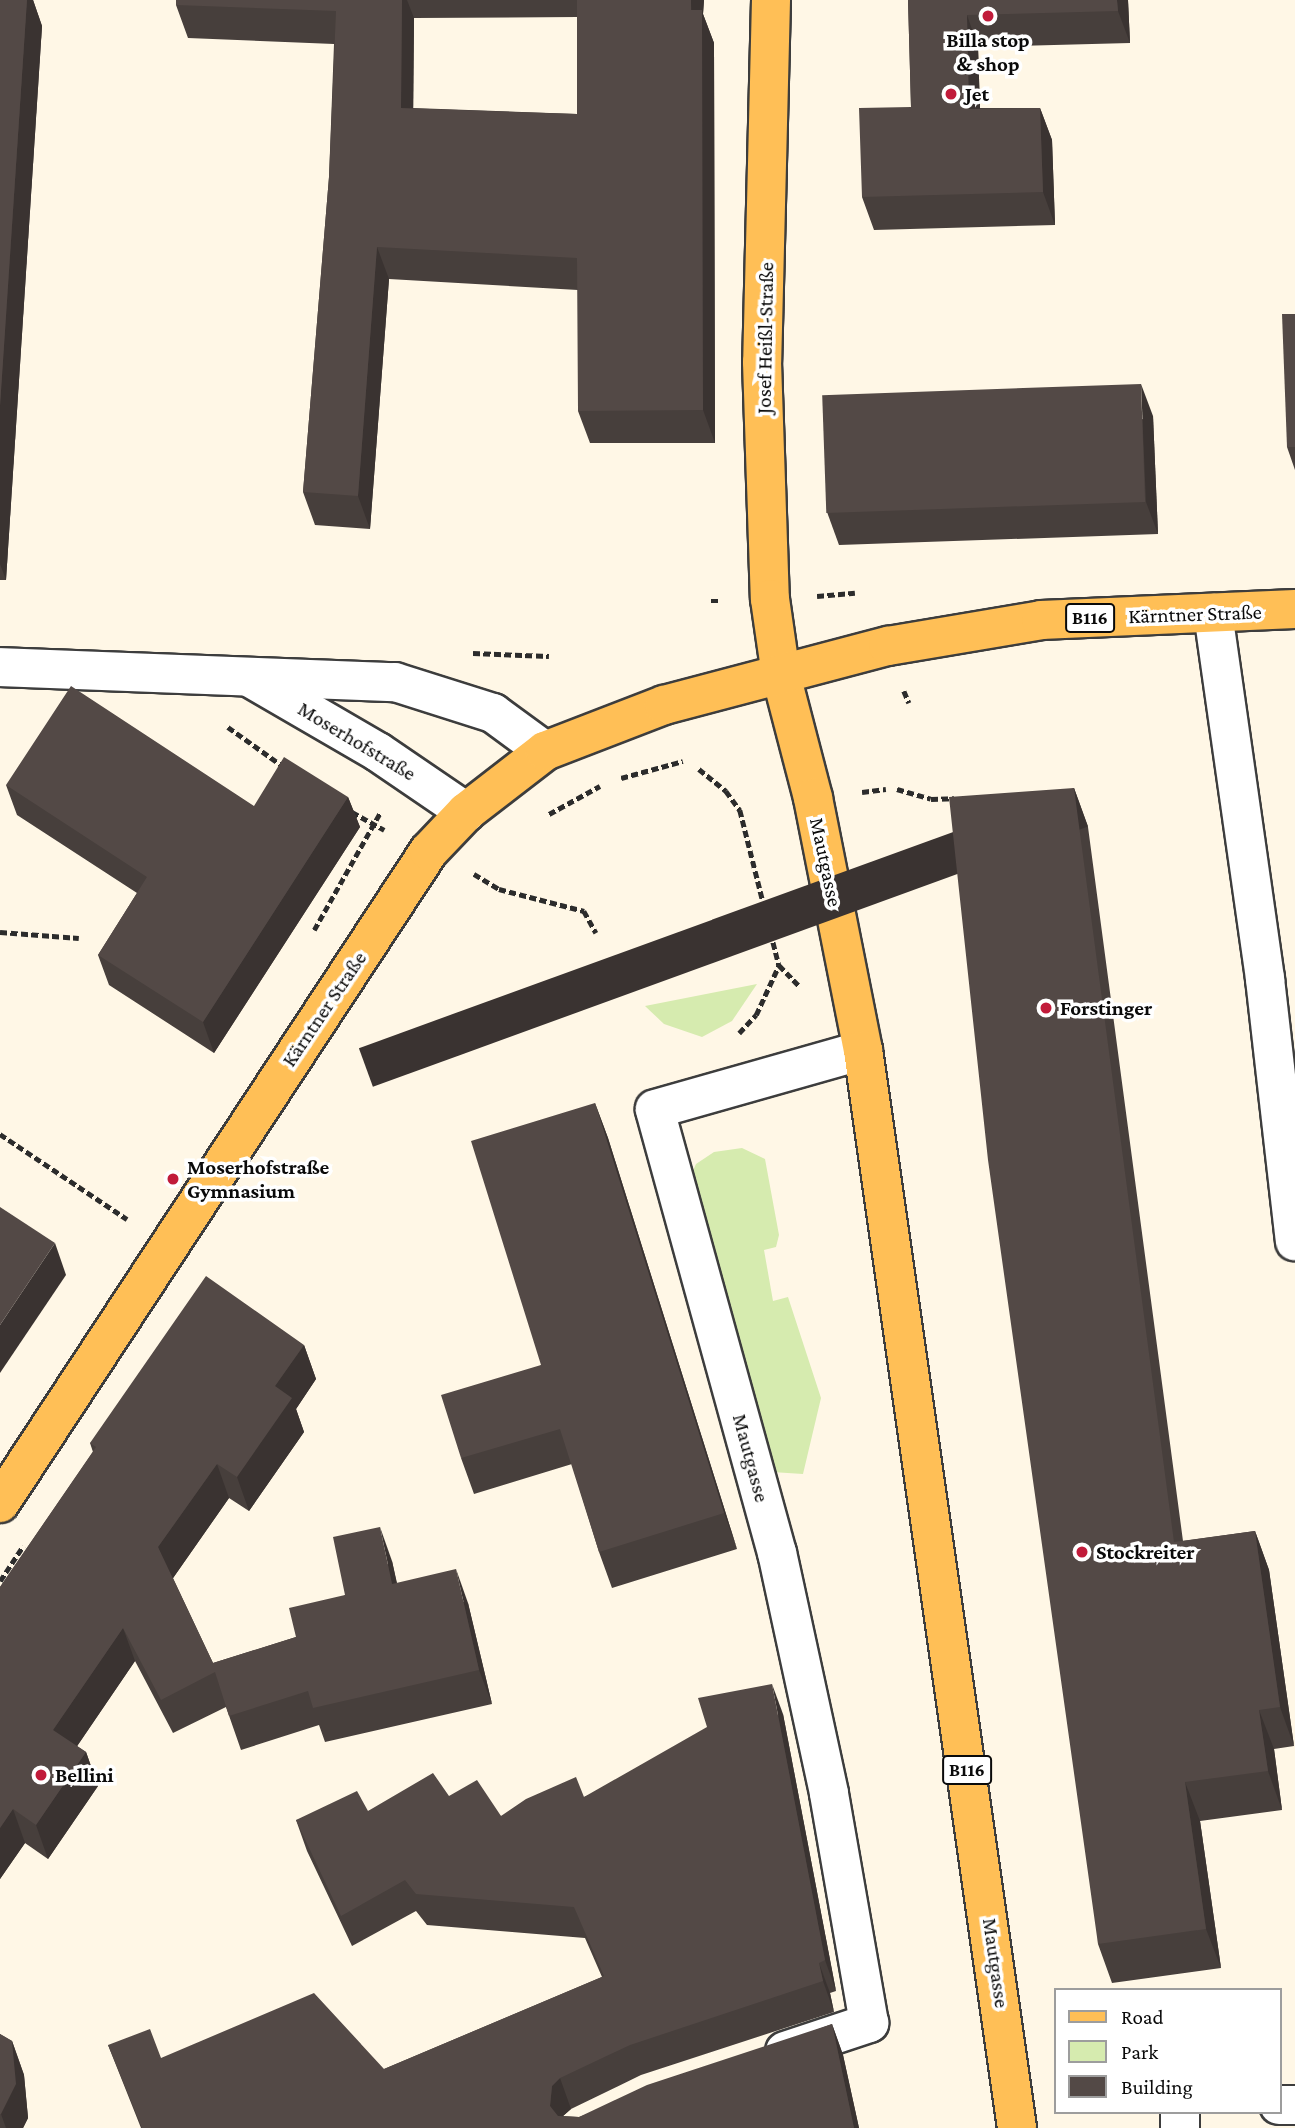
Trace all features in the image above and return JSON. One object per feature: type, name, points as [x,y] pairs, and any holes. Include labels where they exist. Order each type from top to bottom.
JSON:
[{"type":"main road","name":"Josef Heißl-Straße","points":[[771,0],[762,362],[770,599],[781,675]]},
{"type":"main road","name":"Kärntner Straße","points":[[0,1503],[429,851],[466,812],[545,751],[664,705],[888,646],[1041,620],[1295,609]]},
{"type":"main road","name":"Mautgasse","points":[[781,675],[813,798],[863,1050],[1017,2128]]},
{"type":"street","points":[[1213,613],[1265,979],[1295,1241]]},
{"type":"street","name":"Moserhofstraße","points":[[0,667],[244,674],[395,682],[492,713],[545,751]]},
{"type":"street","name":"Moserhofstraße","points":[[244,674],[379,752],[466,812]]},
{"type":"street","name":"Mautgasse","points":[[753,2061],[869,2023],[829,1793],[777,1552],[655,1109],[863,1050]]},
{"type":"path","points":[[538,820],[609,781],[683,761]]},
{"type":"path","points":[[699,769],[726,791],[740,810],[779,965]]},
{"type":"path","points":[[897,789],[932,799],[957,798]]},
{"type":"path","points":[[470,883],[486,865]]},
{"type":"path","points":[[0,932],[79,938]]},
{"type":"path","points":[[0,1134],[132,1221]]},
{"type":"green space","points":[[757,984],[732,1021],[702,1037],[664,1024],[645,1006]]},
{"type":"green space","points":[[742,1148],[765,1159],[779,1235],[776,1247],[764,1250],[773,1301],[788,1297],[821,1398],[803,1474],[772,1472],[691,1175],[696,1164],[714,1152]]},
{"type":"building","points":[[0,0],[27,0],[0,406]]},
{"type":"building","points":[[176,0],[402,0],[401,108],[577,114],[577,0],[691,0],[691,10],[702,10],[703,410],[578,411],[577,258],[377,247],[358,496],[303,492],[329,177],[336,11],[176,5]]},
{"type":"building","points":[[908,0],[1117,0],[1118,11],[967,15],[969,109],[1040,108],[1043,192],[862,197],[859,108],[911,107]]},
{"type":"building","points":[[1282,314],[1295,314],[1295,447],[1287,447]]},
{"type":"building","points":[[1141,384],[1145,502],[826,513],[822,395]]},
{"type":"building","points":[[71,686],[254,806],[284,757],[348,797],[203,1022],[98,955],[147,877],[6,785]]},
{"type":"building","points":[[1074,788],[1174,1542],[1255,1531],[1280,1707],[1259,1710],[1268,1771],[1185,1782],[1206,1929],[1098,1944],[988,1160],[949,797]]},
{"type":"building","points":[[595,1103],[724,1513],[599,1552],[560,1429],[461,1458],[441,1395],[541,1365],[471,1141]]},
{"type":"building","points":[[0,1207],[55,1243],[0,1325]]},
{"type":"building","points":[[206,1276],[304,1345],[275,1386],[292,1398],[237,1477],[217,1464],[158,1547],[213,1663],[296,1637],[289,1608],[345,1595],[333,1537],[380,1527],[392,1584],[456,1569],[479,1670],[313,1708],[308,1691],[229,1716],[215,1672],[161,1700],[123,1628],[53,1730],[86,1752],[36,1825],[13,1809],[0,1828],[0,1587],[96,1447],[90,1443]]},
{"type":"building","points":[[772,1684],[825,1960],[819,1963],[823,1981],[630,2045],[560,2078],[552,2086],[550,2106],[558,2116],[579,2117],[647,2085],[832,2024],[854,2128],[142,2128],[108,2045],[150,2029],[161,2058],[314,1993],[384,2069],[604,1976],[574,1907],[416,1894],[405,1880],[341,1916],[296,1820],[357,1791],[368,1811],[433,1773],[449,1796],[477,1780],[501,1816],[526,1799],[576,1777],[584,1797],[707,1727],[698,1698]]},
{"type":"building","points":[[0,2034],[12,2041],[16,2084],[1,2114],[0,2114]]},
{"type":"place","name":"Billa stop & shop","points":[[988,16]]},
{"type":"place","name":"Jet","points":[[951,94]]},
{"type":"place","name":"Forstinger","points":[[1046,1008]]},
{"type":"place","name":"Moserhofstraße Gymnasium","points":[[173,1179]]},
{"type":"place","name":"Stockreiter","points":[[1082,1552]]},
{"type":"place","name":"Bellini","points":[[41,1775]]}]
